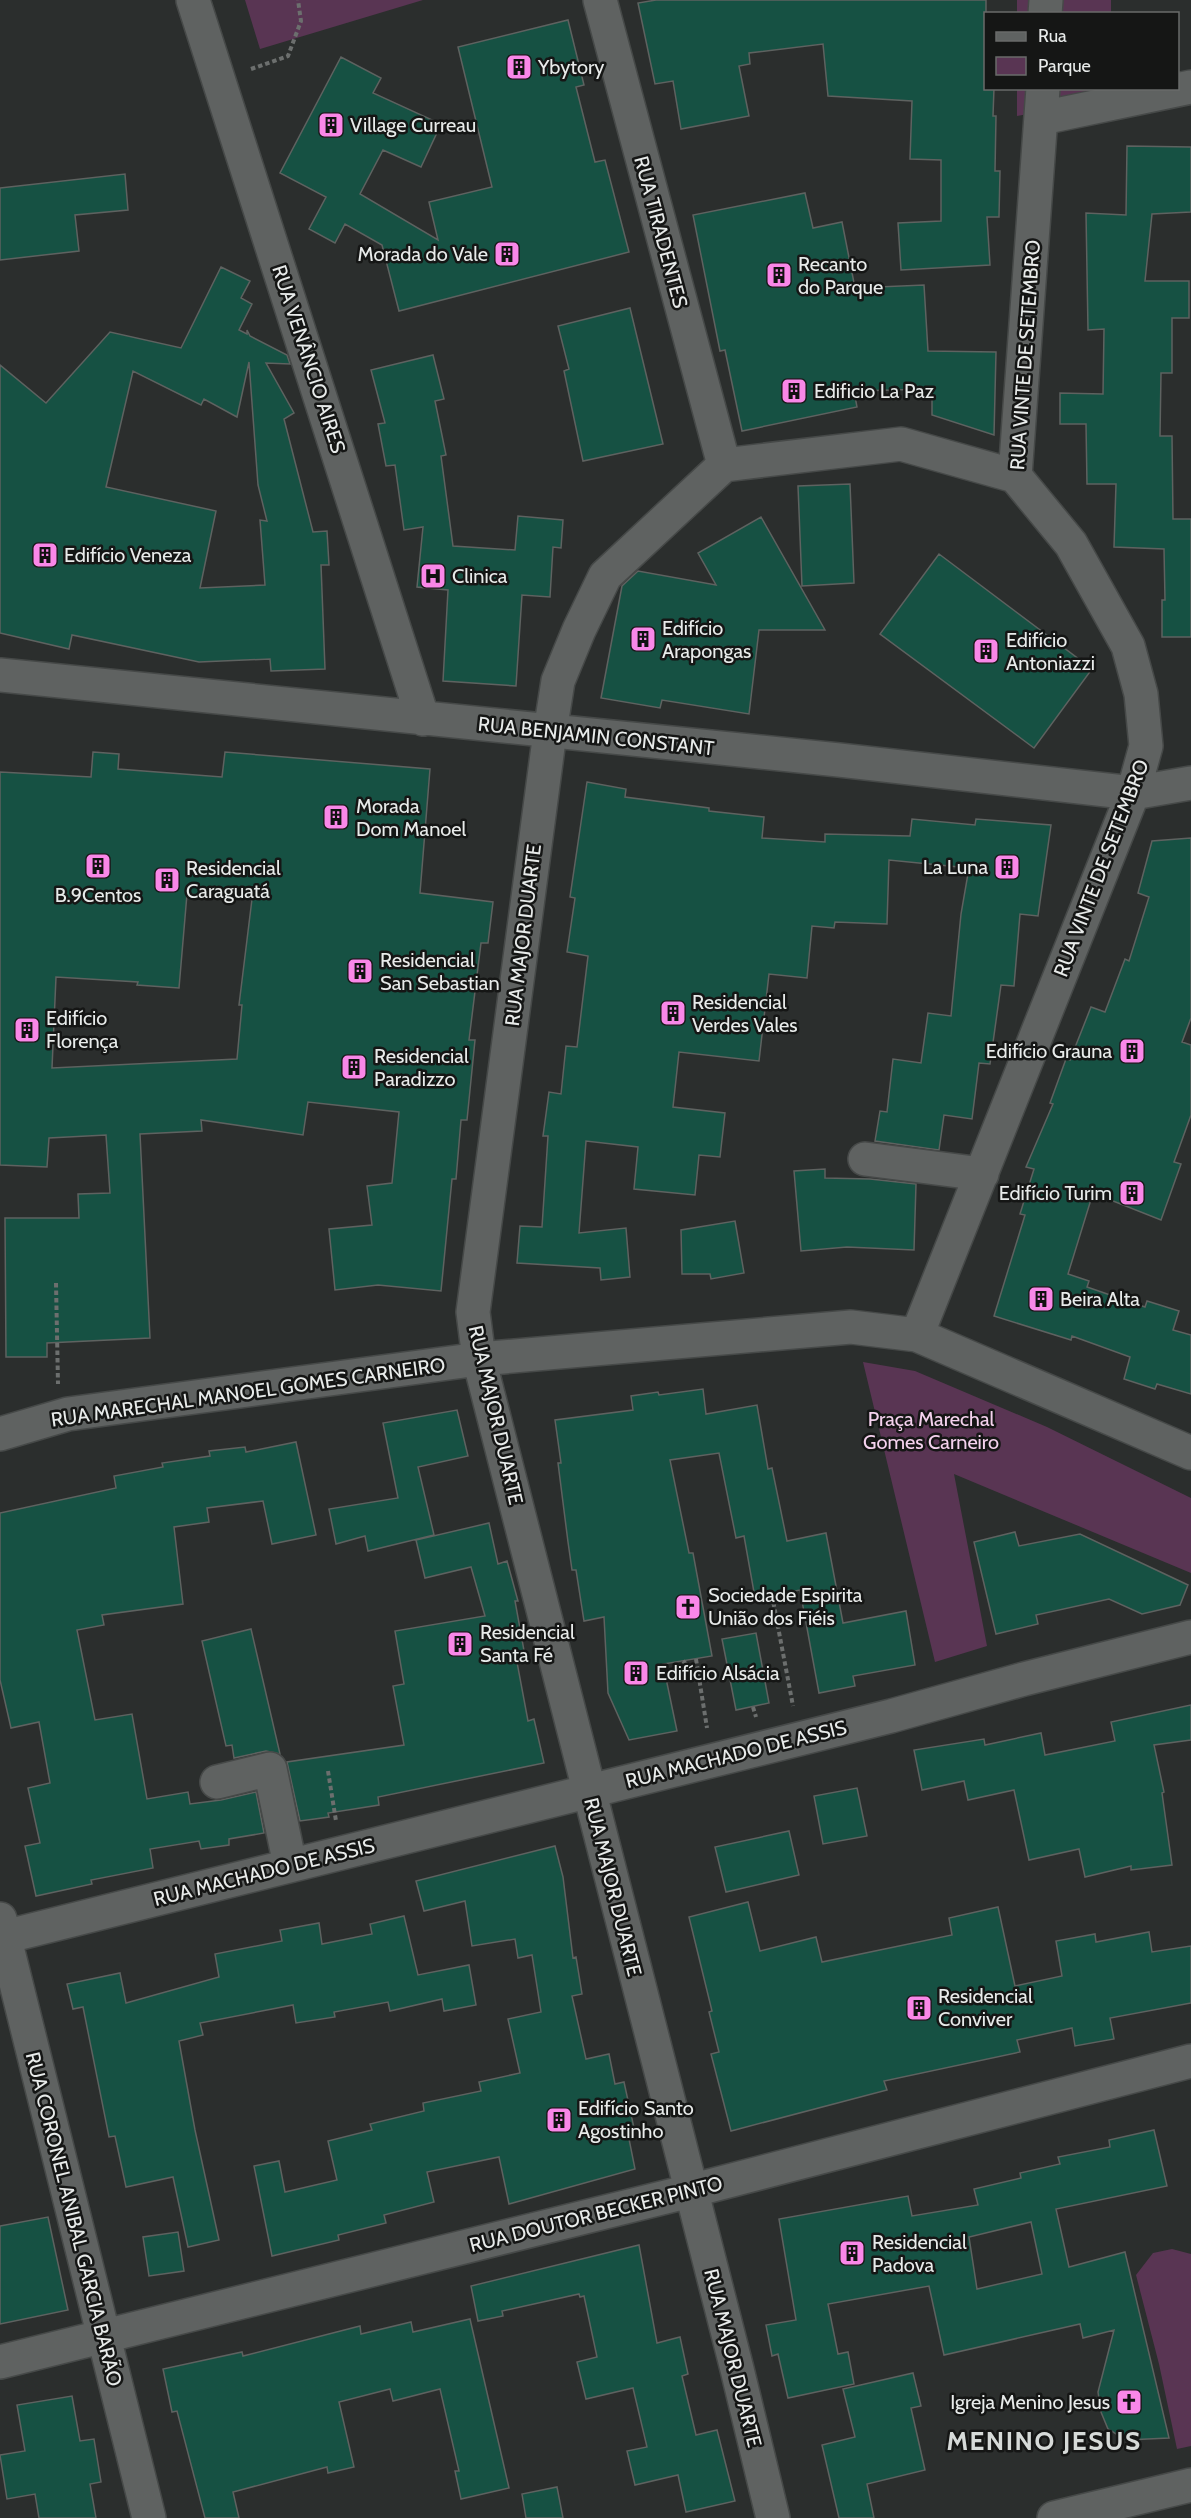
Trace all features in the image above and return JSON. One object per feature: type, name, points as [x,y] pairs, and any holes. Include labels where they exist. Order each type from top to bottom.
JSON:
[{"type":"street","name":"RUA VENÂNCIO AIRES","points":[[193,0],[423,719]]},
{"type":"street","name":"RUA TIRADENTES","points":[[600,0],[724,465]]},
{"type":"street","points":[[1042,103],[1163,90]]},
{"type":"street","name":"RUA VINTE DE SETEMBRO","points":[[917,1335],[1133,793],[1146,746],[1141,694],[1128,646],[1071,544],[1015,476],[1042,103]]},
{"type":"street","points":[[724,465],[901,444],[1015,476]]},
{"type":"street","name":"RUA MAJOR DUARTE","points":[[724,465],[605,576],[558,681],[473,1312],[479,1359],[773,2518]]},
{"type":"street","name":"RUA BENJAMIN CONSTANT","points":[[0,675],[839,760],[1133,793],[1191,783]]},
{"type":"street","points":[[865,1159],[982,1174]]},
{"type":"street","name":"RUA MARECHAL MANOEL GOMES CARNEIRO","points":[[0,1434],[68,1414],[479,1359],[851,1327],[917,1335],[1191,1454]]},
{"type":"street","name":"RUA MACHADO DE ASSIS","points":[[2,1932],[290,1865],[891,1716],[1024,1679],[1191,1637]]},
{"type":"street","points":[[217,1782],[270,1769],[290,1865]]},
{"type":"street","name":"RUA CORONEL ANIBAL GARCIA BARÃO","points":[[2,1932],[149,2518]]},
{"type":"street","name":"RUA DOUTOR BECKER PINTO","points":[[0,2362],[690,2191],[1191,2061]]},
{"type":"street","points":[[1054,2518],[1191,2485]]},
{"type":"path","points":[[246,71],[288,56],[301,21],[298,0]]},
{"type":"path","points":[[57,1283],[58,1417]]},
{"type":"path","points":[[772,1595],[793,1709]]},
{"type":"path","points":[[696,1659],[707,1728]]},
{"type":"path","points":[[683,1661],[698,1676]]},
{"type":"path","points":[[753,1707],[756,1717]]},
{"type":"path","points":[[328,1771],[336,1824]]},
{"type":"green space","points":[[245,0],[423,0],[260,49]]},
{"type":"green space","points":[[1017,0],[1111,0],[1111,12],[1017,12]]},
{"type":"green space","points":[[1017,90],[1116,90],[1116,98],[1017,116]]},
{"type":"green space","name":"Praça Marechal Gomes Carneiro","points":[[863,1362],[915,1371],[1047,1427],[1191,1498],[1191,1573],[954,1474],[987,1646],[935,1662]]},
{"type":"green space","points":[[1172,2249],[1191,2254],[1191,2446],[1177,2449],[1159,2364],[1136,2275],[1153,2253]]},
{"type":"building","points":[[656,0],[986,0],[984,90],[994,90],[995,171],[1000,171],[999,217],[987,217],[990,265],[901,270],[898,223],[941,221],[941,160],[910,159],[912,101],[828,96],[823,44],[749,53],[750,64],[739,66],[749,116],[681,129],[673,81],[655,84],[638,3]]},
{"type":"building","points":[[568,20],[584,85],[576,87],[595,162],[605,160],[629,252],[399,311],[382,245],[345,224],[335,243],[309,229],[326,197],[280,173],[341,57],[381,78],[373,93],[441,124],[421,167],[383,150],[360,194],[438,240],[429,202],[492,187],[458,47]]},
{"type":"building","points":[[1127,146],[1191,147],[1191,212],[1152,214],[1145,281],[1189,281],[1189,318],[1172,318],[1172,373],[1161,373],[1160,436],[1172,436],[1173,519],[1191,519],[1191,637],[1162,637],[1162,600],[1165,600],[1164,549],[1114,547],[1116,484],[1087,484],[1086,424],[1060,424],[1060,393],[1103,394],[1104,329],[1088,330],[1086,213],[1126,215]]},
{"type":"building","points":[[125,174],[128,210],[75,215],[79,251],[0,260],[0,188]]},
{"type":"building","points":[[805,193],[813,228],[842,222],[855,288],[924,285],[928,351],[996,352],[994,435],[932,415],[932,389],[854,391],[857,407],[742,431],[725,350],[720,351],[693,215]]},
{"type":"building","points":[[221,267],[250,281],[241,298],[252,304],[239,330],[247,334],[247,330],[250,336],[287,355],[290,364],[266,363],[294,413],[284,419],[313,532],[327,531],[329,565],[321,565],[325,669],[271,671],[270,659],[199,662],[72,635],[69,649],[0,633],[0,365],[46,403],[110,332],[181,348]],"holes":[[[249,362],[258,485],[267,521],[260,520],[265,585],[200,588],[216,511],[106,487],[133,371],[201,405],[204,399],[237,417]]]},
{"type":"building","points":[[630,308],[663,444],[583,461],[564,371],[569,369],[558,326]]},
{"type":"building","points":[[433,355],[444,399],[435,401],[446,455],[441,456],[453,546],[515,550],[518,516],[563,520],[561,548],[553,547],[550,597],[522,595],[516,686],[443,681],[448,590],[417,587],[423,527],[404,530],[395,465],[386,466],[378,424],[385,423],[371,370]]},
{"type":"building","points":[[850,484],[854,583],[802,586],[798,486]]},
{"type":"building","points":[[761,517],[825,630],[759,630],[749,714],[662,700],[660,708],[601,698],[622,586],[638,571],[716,585],[698,553]]},
{"type":"building","name":"Edifício Antoniazzi","points":[[939,554],[1092,669],[1034,748],[880,634]]},
{"type":"building","points":[[93,752],[119,754],[118,769],[222,777],[225,752],[430,769],[420,893],[493,902],[488,943],[481,943],[469,1040],[475,1040],[467,1120],[461,1120],[456,1179],[452,1179],[441,1291],[378,1285],[335,1290],[329,1229],[372,1225],[367,1186],[392,1183],[399,1112],[308,1102],[303,1135],[201,1120],[202,1131],[140,1134],[150,1338],[47,1343],[47,1357],[6,1357],[5,1218],[79,1218],[78,1194],[110,1193],[106,1135],[49,1138],[47,1167],[0,1165],[0,772],[91,777]],"holes":[[[187,894],[252,899],[239,1005],[242,1005],[237,1059],[52,1068],[56,977],[138,982],[137,985],[179,988]]]},
{"type":"building","points":[[587,782],[626,789],[625,797],[709,808],[709,811],[764,817],[762,838],[825,842],[825,834],[910,836],[912,819],[975,825],[976,819],[1051,825],[1038,916],[1020,914],[1014,986],[1001,985],[990,1064],[979,1063],[972,1119],[944,1115],[939,1150],[875,1141],[880,1111],[887,1112],[893,1059],[921,1063],[928,1013],[951,1016],[961,914],[969,868],[889,860],[887,924],[835,922],[834,928],[812,926],[807,978],[769,974],[759,1061],[679,1052],[673,1107],[725,1113],[720,1157],[699,1155],[695,1195],[634,1189],[638,1147],[586,1141],[579,1233],[626,1228],[630,1277],[601,1280],[600,1268],[517,1263],[520,1226],[542,1227],[548,1136],[543,1136],[549,1092],[561,1094],[566,1046],[577,1047],[588,956],[567,952],[575,898],[570,897]]},
{"type":"building","points":[[1191,838],[1191,1018],[1182,1042],[1191,1045],[1191,1115],[1174,1162],[1181,1164],[1161,1220],[1093,1193],[1068,1274],[1089,1281],[1087,1287],[1145,1307],[1147,1301],[1179,1311],[1173,1330],[1191,1335],[1191,1394],[1157,1384],[1155,1389],[1124,1379],[1130,1357],[1072,1336],[1071,1340],[994,1316],[1025,1215],[1020,1214],[1034,1169],[1026,1167],[1053,1104],[1050,1103],[1066,1059],[1070,1060],[1091,1007],[1105,1012],[1125,959],[1129,961],[1149,897],[1138,893],[1152,841]]},
{"type":"building","points":[[825,1169],[825,1178],[870,1179],[916,1184],[914,1250],[847,1247],[801,1251],[794,1171]]},
{"type":"building","points":[[735,1221],[744,1273],[711,1279],[710,1274],[682,1274],[681,1230]]},
{"type":"building","points":[[703,1389],[706,1414],[757,1405],[768,1469],[772,1468],[787,1541],[826,1533],[843,1623],[906,1611],[915,1665],[853,1676],[855,1686],[819,1693],[800,1590],[755,1598],[744,1536],[736,1538],[719,1453],[670,1460],[689,1553],[693,1553],[712,1656],[663,1664],[677,1731],[629,1740],[608,1693],[604,1617],[584,1621],[576,1570],[572,1570],[558,1463],[561,1463],[555,1420],[633,1410],[631,1396]]},
{"type":"building","points":[[457,1410],[468,1456],[418,1467],[434,1535],[368,1551],[365,1536],[336,1544],[329,1509],[398,1498],[383,1423]]},
{"type":"building","points":[[296,1442],[316,1535],[272,1544],[263,1501],[207,1508],[209,1522],[174,1527],[183,1604],[102,1615],[104,1625],[77,1630],[95,1720],[132,1714],[147,1799],[188,1792],[190,1804],[256,1792],[264,1833],[229,1839],[229,1845],[201,1849],[199,1841],[150,1849],[153,1868],[91,1880],[92,1884],[36,1896],[25,1846],[40,1843],[28,1788],[50,1783],[39,1722],[11,1728],[0,1680],[0,1513],[116,1488],[114,1476],[163,1467],[162,1463],[210,1456],[209,1451],[245,1447],[246,1452]]},
{"type":"building","points":[[489,1523],[498,1564],[507,1561],[518,1601],[515,1601],[525,1656],[516,1657],[528,1721],[534,1719],[544,1763],[378,1797],[379,1805],[328,1813],[329,1817],[300,1821],[287,1762],[404,1745],[393,1686],[404,1684],[395,1631],[485,1616],[471,1567],[425,1578],[416,1540]]},
{"type":"building","points":[[1015,1532],[1019,1546],[1080,1534],[1188,1585],[1180,1605],[1142,1614],[1109,1599],[1036,1615],[1038,1624],[996,1634],[974,1542]]},
{"type":"building","points":[[251,1629],[280,1754],[266,1751],[234,1758],[232,1745],[226,1746],[202,1641]]},
{"type":"building","points":[[756,1633],[769,1703],[736,1710],[722,1639]]},
{"type":"building","points":[[1191,1705],[1191,1740],[1154,1745],[1164,1792],[1162,1793],[1172,1865],[1131,1870],[1131,1866],[1085,1877],[1079,1849],[1029,1860],[1014,1790],[968,1800],[964,1781],[922,1790],[914,1750],[984,1739],[985,1745],[1041,1733],[1045,1755],[1115,1741],[1111,1722]]},
{"type":"building","points":[[857,1788],[867,1836],[823,1844],[814,1796]]},
{"type":"building","points":[[789,1831],[799,1875],[726,1892],[715,1847]]},
{"type":"building","points":[[555,1846],[563,1877],[573,1958],[576,1957],[582,1994],[572,1996],[586,2059],[609,2054],[615,2084],[624,2082],[634,2128],[627,2129],[635,2169],[509,2204],[499,2157],[427,2172],[434,2202],[384,2215],[386,2223],[338,2235],[339,2240],[272,2256],[254,2166],[279,2161],[285,2192],[337,2180],[328,2141],[372,2130],[370,2124],[424,2111],[423,2103],[481,2091],[479,2082],[520,2073],[508,2019],[541,2012],[532,1955],[518,1958],[515,1939],[472,1946],[465,1901],[424,1911],[416,1881]]},
{"type":"building","points":[[748,1902],[760,1951],[816,1937],[822,1962],[952,1935],[949,1918],[998,1907],[1015,1986],[1062,1976],[1056,1941],[1095,1934],[1096,1942],[1149,1932],[1152,1952],[1191,1946],[1191,2003],[1110,2018],[1114,2039],[1075,2046],[1072,2028],[1017,2040],[1020,2052],[884,2081],[887,2090],[731,2131],[711,2054],[719,2052],[709,2012],[712,2011],[689,1917]]},
{"type":"building","points":[[404,1916],[418,1975],[469,1965],[476,2005],[444,2011],[442,1999],[390,2011],[388,2002],[334,2012],[335,2017],[296,2023],[293,2005],[200,2023],[203,2035],[179,2041],[195,2130],[219,2240],[188,2247],[173,2177],[126,2187],[115,2136],[109,2137],[83,2007],[73,2009],[67,1984],[120,1973],[126,2003],[219,1977],[215,1954],[282,1941],[280,1930],[319,1923],[322,1944],[372,1934],[370,1924]]},
{"type":"building","points":[[1154,2130],[1167,2186],[1056,2209],[1069,2267],[1125,2252],[1169,2438],[1126,2440],[1108,2429],[1101,2412],[1098,2392],[1114,2330],[1083,2338],[1080,2324],[944,2355],[929,2286],[828,2304],[838,2354],[848,2352],[854,2384],[788,2398],[778,2354],[772,2356],[766,2325],[796,2320],[779,2219],[908,2196],[912,2216],[978,2205],[974,2189],[1021,2178],[1020,2173],[1060,2164],[1058,2157],[1110,2147],[1109,2140]],"holes":[[[1031,2222],[1042,2274],[977,2289],[969,2237]]]},
{"type":"building","points":[[48,2217],[68,2310],[0,2324],[0,2226]]},
{"type":"building","points":[[178,2232],[184,2271],[149,2276],[143,2237]]},
{"type":"building","points":[[639,2245],[657,2343],[680,2337],[688,2374],[682,2376],[696,2435],[717,2430],[735,2501],[686,2512],[678,2475],[635,2485],[627,2451],[647,2447],[633,2388],[586,2399],[577,2362],[597,2357],[584,2296],[580,2297],[579,2294],[502,2311],[503,2316],[478,2321],[471,2286]]},
{"type":"building","points":[[470,2319],[509,2488],[461,2499],[455,2471],[459,2471],[440,2389],[393,2401],[390,2389],[339,2402],[354,2467],[328,2473],[327,2467],[233,2492],[239,2518],[205,2518],[177,2411],[172,2412],[163,2369],[242,2352],[243,2356],[360,2326],[361,2334],[411,2322],[413,2332]]},
{"type":"building","points":[[913,2373],[921,2406],[911,2408],[925,2470],[867,2484],[874,2518],[839,2518],[822,2445],[855,2437],[843,2389]]},
{"type":"building","points":[[72,2396],[80,2441],[94,2439],[101,2482],[90,2484],[96,2518],[39,2518],[35,2494],[7,2499],[0,2455],[25,2451],[17,2405]]},
{"type":"building","points":[[557,2487],[563,2518],[526,2518],[522,2494]]},
{"type":"place","name":"Ybytory","points":[[519,67]]},
{"type":"place","name":"Village Curreau","points":[[331,125]]},
{"type":"place","name":"Morada do Vale","points":[[507,254]]},
{"type":"place","name":"Recanto do Parque","points":[[779,275]]},
{"type":"place","name":"Edificio La Paz","points":[[794,391]]},
{"type":"place","name":"Edifício Veneza","points":[[45,555]]},
{"type":"place","name":"Clinica","points":[[433,576]]},
{"type":"place","name":"Edifício Arapongas","points":[[643,639]]},
{"type":"place","name":"Edifício Antoniazzi","points":[[986,651]]},
{"type":"place","name":"Morada Dom Manoel","points":[[336,817]]},
{"type":"place","name":"B.9Centos","points":[[98,866]]},
{"type":"place","name":"La Luna","points":[[1007,867]]},
{"type":"place","name":"Residencial Caraguatá","points":[[167,880]]},
{"type":"place","name":"Residencial San Sebastian","points":[[360,971]]},
{"type":"place","name":"Residencial Verdes Vales","points":[[673,1013]]},
{"type":"place","name":"Edifício Florença","points":[[27,1030]]},
{"type":"place","name":"Edifício Grauna","points":[[1132,1051]]},
{"type":"place","name":"Residencial Paradizzo","points":[[354,1067]]},
{"type":"place","name":"Edifício Turim","points":[[1132,1193]]},
{"type":"place","name":"Beira Alta","points":[[1041,1299]]},
{"type":"place","name":"Sociedade Espirita União dos Fiéis","points":[[688,1607]]},
{"type":"place","name":"Residencial Santa Fé","points":[[460,1644]]},
{"type":"place","name":"Edifício Alsácia","points":[[636,1673]]},
{"type":"place","name":"Residencial Conviver","points":[[919,2008]]},
{"type":"place","name":"Edifício Santo Agostinho","points":[[559,2120]]},
{"type":"place","name":"Residencial Padova","points":[[852,2253]]},
{"type":"place","name":"Igreja Menino Jesus","points":[[1129,2402]]},
{"type":"district","name":"MENINO JESUS","points":[[1044,2441]]}]
